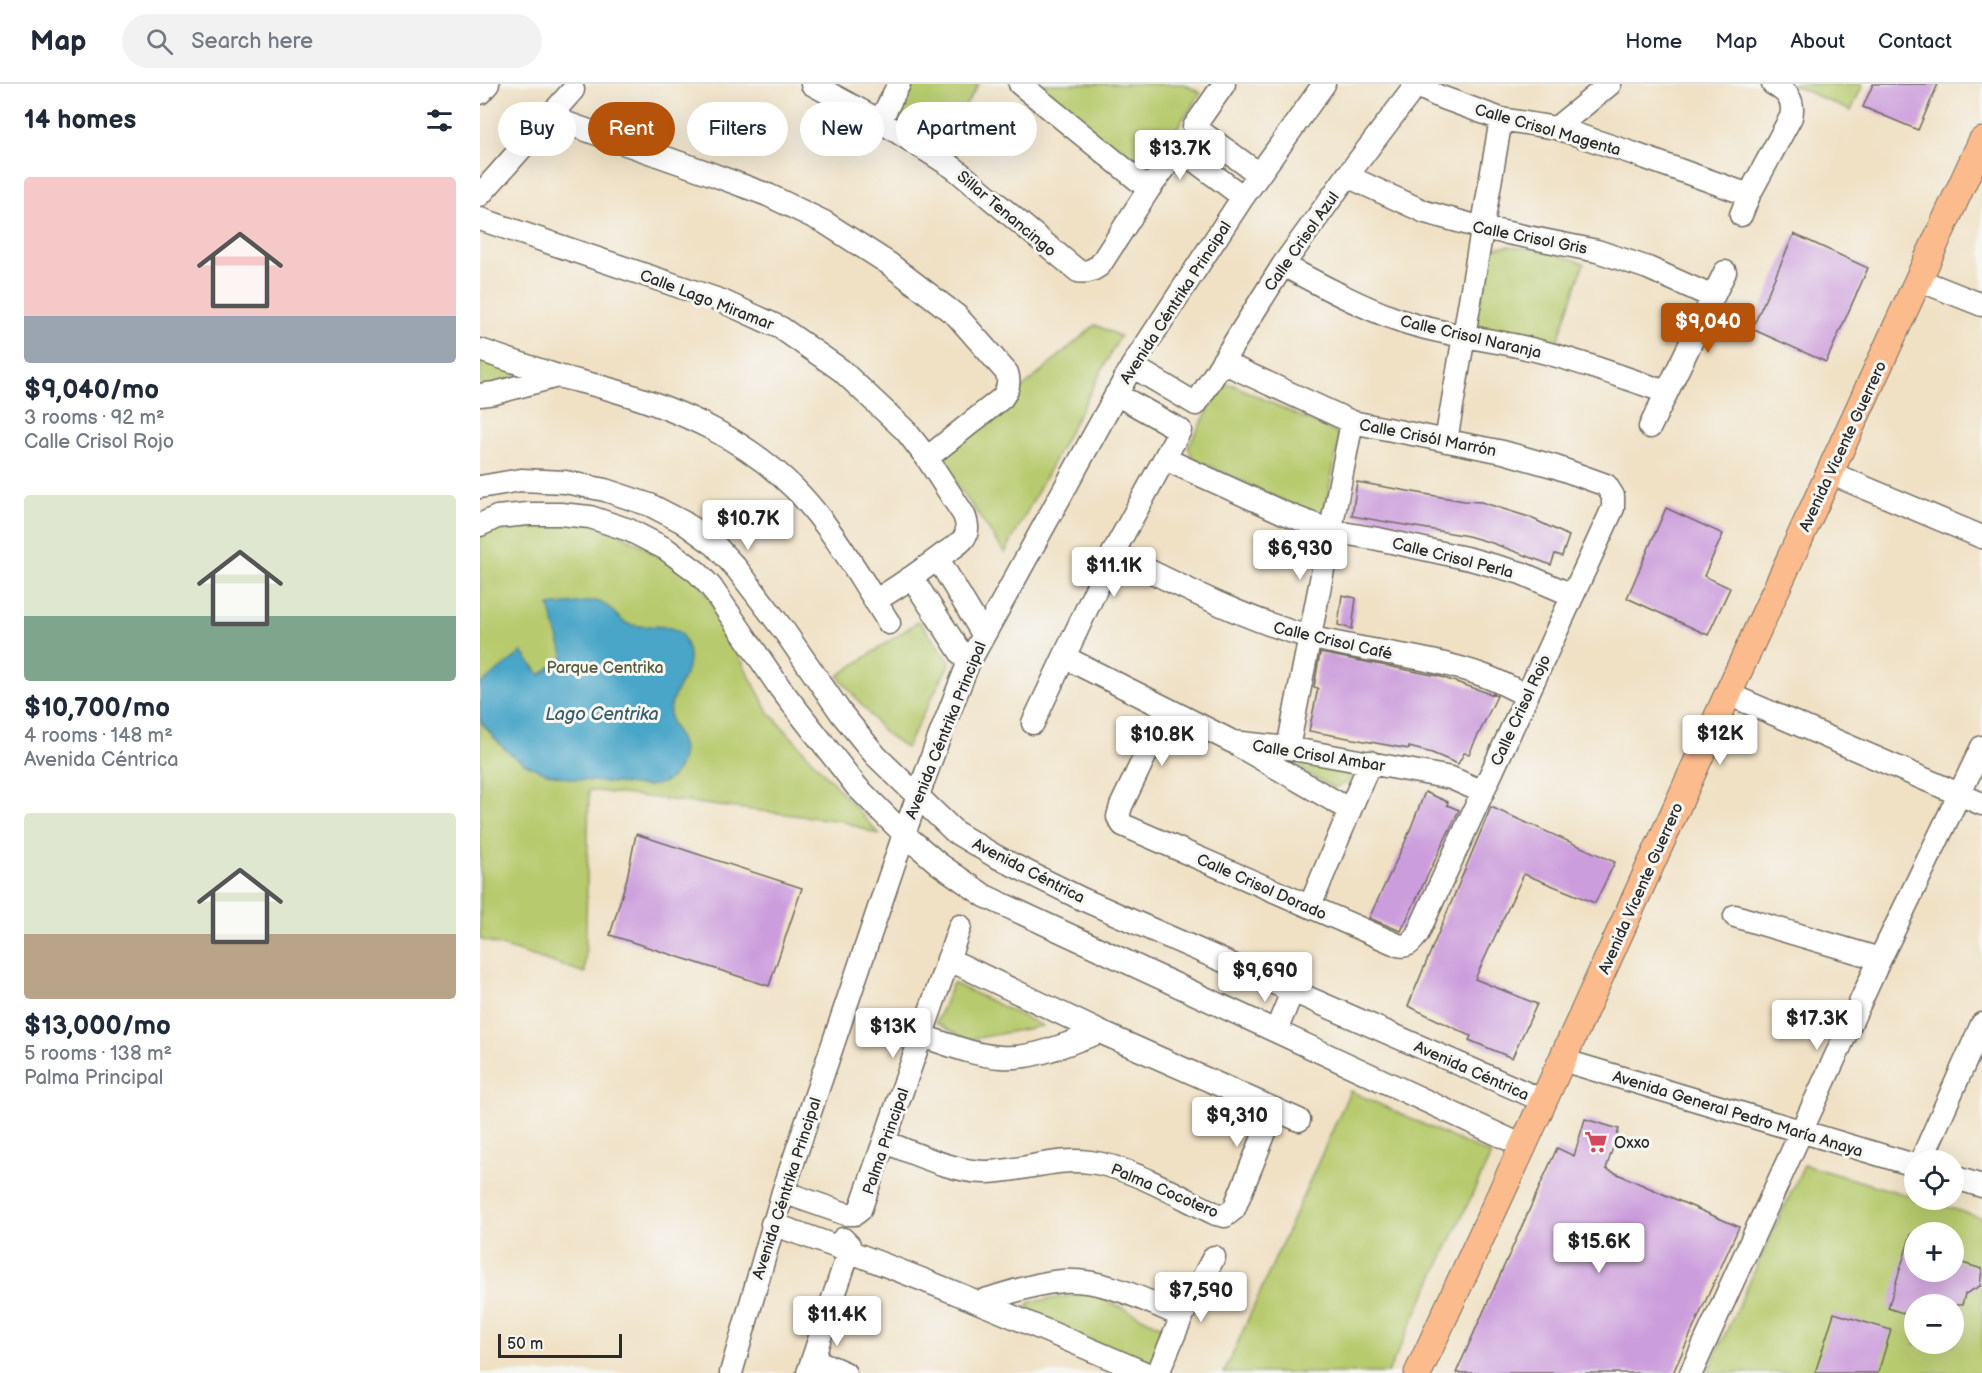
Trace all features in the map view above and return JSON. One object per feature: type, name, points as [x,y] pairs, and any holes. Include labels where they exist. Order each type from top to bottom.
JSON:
[{"type":"main road","name":"Avenida Vicente Guerrero","points":[[1420,1372],[1982,141]]},
{"type":"street","points":[[480,93],[488,84]]},
{"type":"street","name":"Sillar Tenancingo","points":[[812,84],[845,102]]},
{"type":"street","points":[[884,113],[898,84]]},
{"type":"street","points":[[1020,84],[1149,189],[1179,149],[1243,197]]},
{"type":"street","points":[[1224,84],[1194,127],[1259,174]]},
{"type":"street","name":"Avenida Céntrika Principal","points":[[731,1373],[773,1220],[904,834],[968,664],[1132,366],[1243,197],[1324,84]]},
{"type":"street","points":[[1556,128],[1610,84]]},
{"type":"street","name":"Calle Crisol Magenta","points":[[1417,85],[1438,96],[1501,119],[1556,128],[1632,153],[1745,205],[1787,127],[1793,108],[1787,93],[1773,84]]},
{"type":"street","name":"Calle Crisol Azul","points":[[1132,366],[1196,404],[1283,265],[1347,176],[1417,85]]},
{"type":"street","points":[[562,102],[573,90]]},
{"type":"street","points":[[1446,441],[1462,335],[1501,119]]},
{"type":"street","name":"Sillar Tenancingo","points":[[884,124],[954,168],[1078,271],[1093,270],[1100,265],[1149,189]]},
{"type":"street","points":[[576,126],[706,171],[768,195],[824,222],[888,263],[957,316],[1007,373],[1008,385],[1002,398],[927,458]]},
{"type":"street","points":[[480,195],[514,156]]},
{"type":"street","name":"Calle Crisol Gris","points":[[1347,176],[1425,213],[1483,228],[1598,250],[1648,268],[1713,297]]},
{"type":"street","name":"Calle Lago Miramar","points":[[480,219],[722,301],[781,328],[841,370],[906,431],[927,458],[964,515],[967,524],[963,539],[912,578],[875,601]]},
{"type":"street","name":"Calle Crisol Naranja","points":[[1283,265],[1351,301],[1395,319],[1428,329],[1548,353],[1666,392]]},
{"type":"street","points":[[1650,427],[1725,272]]},
{"type":"street","points":[[1918,280],[1982,305]]},
{"type":"street","points":[[480,350],[558,376],[662,406],[735,440],[794,488],[813,509],[838,542],[889,623]]},
{"type":"street","name":"Calle Crisól Marrón","points":[[1222,362],[1352,422],[1503,452],[1606,485]]},
{"type":"street","points":[[480,395],[558,376]]},
{"type":"street","points":[[1033,723],[1113,553],[1180,430],[1116,394]]},
{"type":"street","points":[[1288,748],[1352,422]]},
{"type":"street","name":"Calle Crisol Perla","points":[[1165,459],[1284,513],[1331,531],[1470,559],[1521,573],[1572,595]]},
{"type":"street","points":[[1830,473],[1982,537]]},
{"type":"street","name":"Avenida Céntrica","points":[[480,487],[521,480],[565,482],[627,497],[650,505],[683,522],[715,545],[737,569],[876,756],[956,832],[995,856],[1082,899],[1544,1101]]},
{"type":"street","name":"Calle Crisol Rojo","points":[[1417,935],[1613,508],[1613,496],[1606,485]]},
{"type":"street","points":[[480,525],[497,518],[528,514],[560,513],[590,516],[629,530],[674,555],[697,572],[711,587],[780,688],[857,787],[904,834],[939,864],[985,896],[1523,1146]]},
{"type":"street","name":"Calle Crisol Café","points":[[1113,553],[1226,607],[1274,627],[1310,637],[1442,664],[1485,676],[1526,695]]},
{"type":"street","points":[[938,559],[983,634]]},
{"type":"street","points":[[912,578],[968,664]]},
{"type":"street","name":"Calle Crisol Ambar","points":[[1064,657],[1233,742],[1288,748],[1451,778],[1483,792]]},
{"type":"street","points":[[1728,694],[1982,804]]},
{"type":"street","name":"Calle Crisol Dorado","points":[[1167,710],[1121,806],[1118,817],[1123,825],[1402,946],[1408,945],[1417,935]]},
{"type":"street","points":[[1233,742],[1350,810]]},
{"type":"street","points":[[1691,1373],[1880,959],[1982,747]]},
{"type":"street","points":[[1310,906],[1370,762]]},
{"type":"street","points":[[1736,916],[1880,959]]},
{"type":"street","name":"Palma Principal","points":[[783,1192],[846,1214],[855,1214],[862,1206],[960,926]]},
{"type":"street","points":[[948,959],[1100,1032],[1299,1120]]},
{"type":"street","points":[[1276,1031],[1292,992]]},
{"type":"street","points":[[1926,1150],[1982,1024]]},
{"type":"street","points":[[922,1036],[976,1053],[1017,1057],[1034,1054],[1100,1032]]},
{"type":"street","name":"Avenida General Pedro María Anaya","points":[[1562,1060],[1904,1162]]},
{"type":"street","name":"Palma Cocotero","points":[[885,1142],[954,1167],[983,1172],[1013,1170],[1059,1162],[1087,1161],[1108,1165],[1225,1216],[1234,1209],[1274,1110]]},
{"type":"street","points":[[1964,1180],[1982,1186]]},
{"type":"street","points":[[773,1220],[978,1302],[1145,1373]]},
{"type":"street","points":[[845,1373],[811,1366],[849,1251]]},
{"type":"street","points":[[1158,1373],[1182,1316],[1214,1257]]},
{"type":"street","points":[[978,1302],[1046,1283],[1088,1282],[1117,1289],[1182,1316]]},
{"type":"green space","points":[[913,84],[979,84],[968,102],[903,102]]},
{"type":"green space","points":[[1028,84],[1184,84],[1201,93],[1145,174]]},
{"type":"green space","points":[[1790,84],[1863,84],[1851,111]]},
{"type":"green space","points":[[1510,246],[1548,252],[1584,263],[1556,346],[1479,327],[1476,321],[1491,253],[1497,247]]},
{"type":"green space","points":[[1095,325],[1120,336],[1005,553],[940,460]]},
{"type":"green space","points":[[480,360],[515,373],[515,378],[480,389]]},
{"type":"green space","points":[[1226,385],[1233,385],[1340,435],[1324,514],[1316,516],[1193,458],[1188,447],[1220,389]]},
{"type":"green space","name":"Parque Centrika","points":[[591,519],[695,573],[768,711],[880,835],[842,821],[589,790],[585,973],[480,939],[480,532],[498,520]]},
{"type":"green space","points":[[919,621],[950,662],[906,748],[884,732],[838,676]]},
{"type":"green space","points":[[1295,758],[1351,770],[1352,774],[1349,782],[1334,788],[1306,773],[1295,762]]},
{"type":"green space","points":[[953,983],[1043,1026],[967,1040],[936,1023]]},
{"type":"green space","points":[[1350,1091],[1491,1155],[1388,1373],[1224,1373]]},
{"type":"green space","points":[[1804,1165],[1904,1194],[1904,1210],[1957,1210],[1982,1218],[1982,1373],[1707,1373]]},
{"type":"green space","points":[[1091,1293],[1169,1330],[1150,1367],[1025,1312],[1030,1302]]},
{"type":"water","name":"Lago Centrika","points":[[595,601],[605,605],[628,624],[676,630],[682,635],[687,646],[689,663],[670,710],[672,724],[682,744],[682,754],[675,773],[662,783],[649,786],[635,785],[579,780],[547,773],[532,767],[504,749],[481,721],[480,685],[522,652],[540,675],[564,657],[549,606]]},
{"type":"building","points":[[1873,84],[1938,84],[1918,130],[1863,107]]},
{"type":"building","points":[[1794,234],[1868,268],[1826,362],[1752,329]]},
{"type":"building","points":[[1357,482],[1481,502],[1529,517],[1569,536],[1562,556],[1555,554],[1551,565],[1468,536],[1352,516]]},
{"type":"building","points":[[1666,508],[1723,534],[1704,576],[1730,588],[1708,635],[1627,598]]},
{"type":"building","points":[[1342,595],[1356,598],[1352,629],[1338,625]]},
{"type":"building","points":[[1320,653],[1438,676],[1497,696],[1469,754],[1464,753],[1458,764],[1432,753],[1409,747],[1409,749],[1309,731],[1318,688],[1314,687]]},
{"type":"building","points":[[1425,792],[1448,802],[1447,805],[1459,810],[1401,931],[1369,918],[1406,840]]},
{"type":"building","points":[[1491,807],[1615,862],[1595,903],[1524,874],[1475,979],[1537,1004],[1512,1058],[1469,1040],[1471,1036],[1408,1006]]},
{"type":"building","points":[[636,834],[802,888],[769,986],[610,935],[627,878]]},
{"type":"building","points":[[1585,1119],[1619,1129],[1606,1169],[1739,1227],[1673,1373],[1456,1373],[1557,1148],[1574,1156]]},
{"type":"building","points":[[1904,1257],[1904,1282],[1964,1282],[1964,1263],[1982,1269],[1980,1286],[1965,1294],[1964,1298],[1964,1294],[1904,1294],[1904,1314],[1888,1308]]},
{"type":"building","points":[[1834,1313],[1891,1330],[1878,1373],[1815,1373]]},
{"type":"place","name":"Oxxo","points":[[1596,1142]]}]
